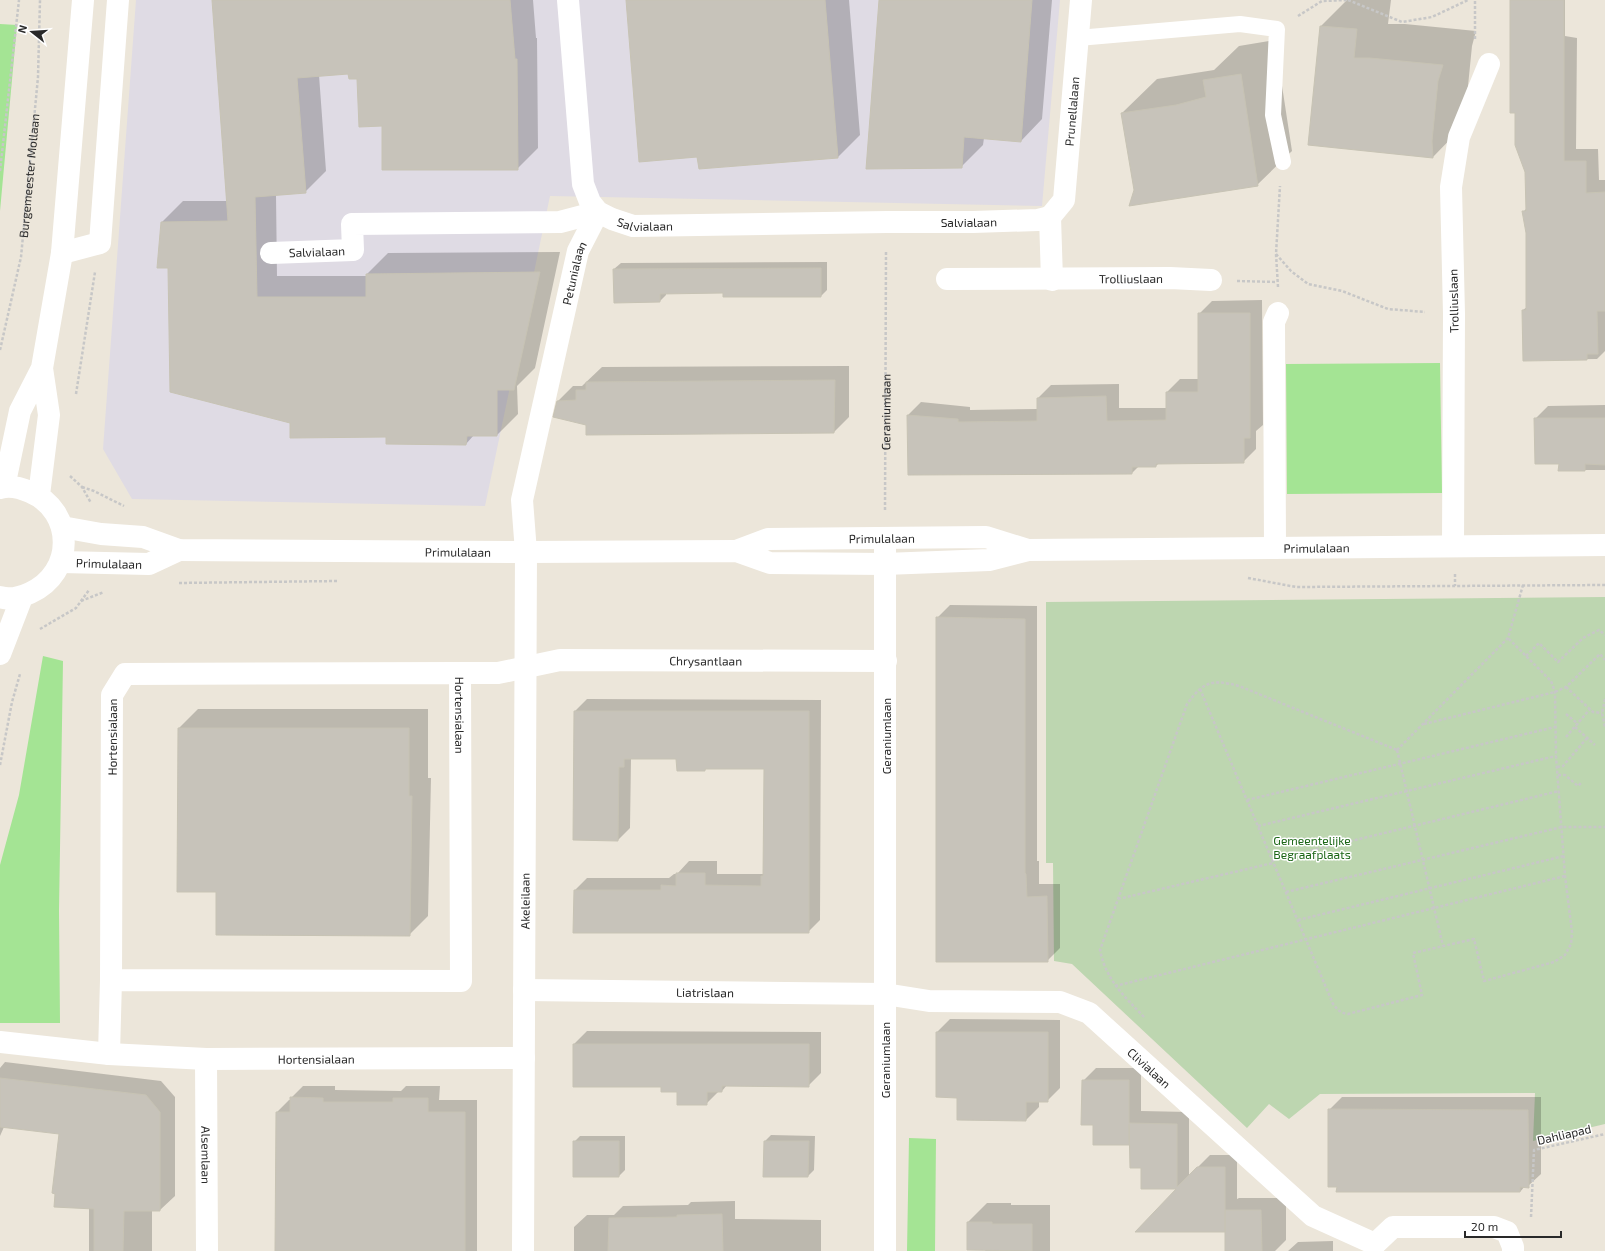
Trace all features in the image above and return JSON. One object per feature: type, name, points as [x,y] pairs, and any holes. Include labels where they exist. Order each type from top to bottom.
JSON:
[{"type":"street","points":[[0,597],[22,596],[38,589],[52,577],[61,562],[64,545],[62,527],[53,509],[39,495],[22,488],[2,487],[20,411],[42,368],[62,253],[83,0]]},
{"type":"street","points":[[62,253],[100,243],[118,0]]},
{"type":"street","points":[[568,0],[583,184],[590,202],[598,212]]},
{"type":"street","name":"Prunellalaan","points":[[1050,217],[1064,200],[1081,0]]},
{"type":"street","name":"Trolliuslaan","points":[[1454,546],[1454,314],[1451,187],[1459,137],[1489,64]]},
{"type":"street","name":"Salvialaan","points":[[271,253],[353,250],[352,224],[560,222],[598,212],[612,219],[633,226],[973,222],[1038,220],[1050,217]]},
{"type":"street","name":"Petunialaan","points":[[526,552],[522,500],[578,251],[598,212]]},
{"type":"street","points":[[1050,217],[1052,280]]},
{"type":"street","name":"Trolliuslaan","points":[[946,279],[1052,280],[1170,278],[1211,280]]},
{"type":"street","points":[[1275,548],[1274,322],[1278,313]]},
{"type":"street","points":[[39,495],[49,415],[42,368]]},
{"type":"street","name":"Primulalaan","points":[[62,527],[101,534],[142,537],[179,550],[526,552],[736,551],[768,539],[986,537],[1028,550]]},
{"type":"street","name":"Geraniumlaan","points":[[885,538],[885,1251]]},
{"type":"street","name":"Primulalaan","points":[[736,551],[770,564],[885,564],[989,560],[1028,550],[1605,545]]},
{"type":"street","name":"Primulalaan","points":[[61,562],[150,564],[179,550]]},
{"type":"street","name":"Akeleilaan","points":[[523,1251],[526,552]]},
{"type":"street","points":[[0,654],[22,596]]},
{"type":"street","name":"Chrysantlaan","points":[[525,666],[560,660],[886,661]]},
{"type":"street","points":[[460,673],[498,673],[525,666]]},
{"type":"street","name":"Hortensialaan","points":[[109,1054],[111,980],[112,695],[125,674],[460,673],[461,981],[111,980]]},
{"type":"street","name":"Liatrislaan","points":[[524,990],[885,994]]},
{"type":"street","name":"Clivialaan","points":[[885,994],[929,1001],[1060,1002],[1089,1013],[1313,1216],[1376,1247],[1393,1227],[1494,1227],[1507,1232],[1513,1249]]},
{"type":"street","name":"Hortensialaan","points":[[0,1042],[109,1054],[206,1059],[524,1058]]},
{"type":"street","name":"Alsemlaan","points":[[206,1059],[207,1251]]},
{"type":"lane","points":[[1078,38],[1240,24],[1277,29],[1273,115],[1283,162]]},
{"type":"path","points":[[0,171],[18,0]]},
{"type":"path","name":"Burgemeester Mollaan","points":[[0,350],[21,258],[38,77],[40,0]]},
{"type":"path","points":[[1277,29],[1322,1],[1348,0],[1402,22],[1432,17],[1468,0]]},
{"type":"path","points":[[1476,0],[1475,56],[1489,64]]},
{"type":"path","points":[[1211,280],[1278,282],[1276,254],[1277,221],[1283,162]]},
{"type":"path","name":"Geraniumlaan","points":[[885,538],[887,222]]},
{"type":"path","points":[[75,401],[100,243]]},
{"type":"path","points":[[1276,254],[1292,271],[1308,284],[1342,291],[1388,309],[1454,314]]},
{"type":"path","points":[[1397,750],[1508,638],[1523,586]]},
{"type":"path","points":[[1526,656],[1539,643],[1558,662],[1583,638],[1599,630],[1605,636]]},
{"type":"path","points":[[1200,689],[1333,1004],[1338,1011],[1348,1014],[1422,995],[1413,953],[1474,939],[1484,981],[1554,962],[1565,955],[1571,944],[1572,932],[1565,876],[1556,756],[1555,692],[1551,681],[1508,638]]},
{"type":"path","points":[[1423,724],[1555,692],[1566,687],[1600,654],[1605,660]]},
{"type":"path","points":[[0,765],[12,702],[21,671]]},
{"type":"path","points":[[1144,1017],[1108,975],[1100,950],[1187,704],[1200,689],[1220,681],[1240,686],[1397,750]]},
{"type":"path","points":[[1566,687],[1593,712],[1602,713]]},
{"type":"path","points":[[1605,699],[1602,713],[1605,727]]},
{"type":"path","points":[[1566,737],[1590,709]]},
{"type":"path","points":[[1566,714],[1578,724]]},
{"type":"path","points":[[1246,800],[1555,727]]},
{"type":"path","points":[[1575,727],[1595,745]]},
{"type":"path","points":[[1557,767],[1563,766],[1587,738]]},
{"type":"path","points":[[1397,750],[1443,946]]},
{"type":"path","points":[[1258,826],[1406,790],[1556,756]]},
{"type":"path","points":[[1558,775],[1564,774],[1578,786],[1582,782]]},
{"type":"path","points":[[1117,899],[1559,791]]},
{"type":"path","points":[[1286,892],[1562,827],[1605,827]]},
{"type":"path","points":[[1298,920],[1564,856]]},
{"type":"path","points":[[1116,986],[1565,876]]},
{"type":"path","name":"Dahliapad","points":[[1513,1249],[1531,1219],[1534,1150],[1605,1134]]},
{"type":"shaded area","points":[[136,0],[1060,0],[1042,206],[550,196],[485,506],[132,499],[103,449]]},
{"type":"green space","points":[[0,24],[17,25],[0,211]]},
{"type":"green space","points":[[1440,363],[1442,493],[1287,494],[1286,364]]},
{"type":"green space","name":"Gemeentelijke Begraafplaats","points":[[1605,597],[1605,1124],[1533,1141],[1535,1093],[1320,1094],[1289,1119],[1269,1104],[1247,1128],[1072,964],[1054,961],[1053,863],[1046,863],[1046,602]]},
{"type":"green space","points":[[43,656],[63,661],[59,911],[60,1023],[0,1023],[0,865],[19,795]]},
{"type":"green space","points":[[909,1138],[936,1139],[935,1251],[907,1251]]},
{"type":"building","points":[[212,0],[510,0],[515,59],[517,59],[518,170],[382,170],[382,126],[359,127],[357,79],[349,79],[348,74],[297,78],[306,193],[255,197],[257,297],[366,297],[366,274],[540,272],[514,390],[497,390],[497,436],[467,436],[466,445],[386,444],[386,437],[290,438],[290,423],[170,392],[168,268],[157,268],[161,222],[228,221]]},
{"type":"building","points":[[626,0],[825,0],[838,158],[699,169],[697,157],[639,162]]},
{"type":"building","points":[[879,0],[1032,0],[1021,142],[964,137],[962,168],[866,169]]},
{"type":"building","points":[[1510,0],[1564,0],[1564,161],[1586,161],[1586,193],[1605,192],[1605,311],[1597,311],[1598,354],[1587,354],[1587,360],[1523,361],[1522,310],[1526,310],[1526,233],[1522,211],[1526,211],[1525,172],[1515,145],[1515,113],[1510,113]]},
{"type":"building","points":[[1320,26],[1357,29],[1354,58],[1370,58],[1443,65],[1438,81],[1432,141],[1433,158],[1308,145]]},
{"type":"building","points":[[1241,74],[1258,186],[1129,206],[1134,190],[1121,113],[1176,105],[1206,97],[1203,80]]},
{"type":"building","points":[[821,268],[821,297],[723,297],[723,293],[660,294],[660,302],[614,303],[613,269]]},
{"type":"building","points":[[1198,313],[1250,313],[1250,438],[1244,438],[1244,463],[1156,464],[1156,467],[1132,467],[1132,474],[908,475],[907,415],[958,419],[958,422],[1037,421],[1037,398],[1106,396],[1107,421],[1166,420],[1166,392],[1198,392]]},
{"type":"building","points":[[835,380],[834,433],[586,435],[586,425],[553,417],[557,401],[576,400],[576,390],[586,390],[586,382]]},
{"type":"building","points":[[1534,418],[1605,418],[1605,465],[1585,464],[1585,471],[1558,471],[1559,464],[1535,464]]},
{"type":"building","points":[[936,617],[1025,619],[1025,873],[1027,897],[1047,896],[1048,962],[936,962]]},
{"type":"building","points":[[574,711],[809,711],[809,933],[573,933],[574,890],[661,890],[661,885],[676,886],[676,873],[705,873],[705,885],[761,886],[761,876],[763,876],[764,769],[705,769],[705,771],[677,771],[676,759],[624,759],[624,767],[619,767],[618,841],[573,840]]},
{"type":"building","points":[[178,728],[409,728],[409,796],[412,796],[410,936],[216,935],[216,892],[177,892]]},
{"type":"building","points":[[936,1032],[1048,1032],[1048,1102],[1026,1102],[1026,1121],[957,1120],[957,1098],[936,1097]]},
{"type":"building","points":[[573,1044],[809,1044],[809,1087],[722,1086],[722,1092],[707,1092],[707,1105],[677,1105],[677,1092],[661,1092],[661,1087],[573,1087]]},
{"type":"building","points":[[0,1078],[146,1095],[160,1112],[160,1211],[124,1211],[123,1251],[94,1251],[94,1209],[54,1207],[55,1194],[52,1193],[59,1134],[0,1127]]},
{"type":"building","points":[[1082,1080],[1129,1080],[1129,1123],[1177,1124],[1177,1187],[1197,1167],[1225,1167],[1225,1232],[1135,1232],[1176,1189],[1141,1189],[1141,1168],[1130,1168],[1129,1124],[1129,1145],[1093,1145],[1093,1125],[1081,1125]]},
{"type":"building","points":[[290,1097],[323,1098],[323,1102],[393,1102],[393,1098],[428,1098],[428,1112],[465,1112],[465,1251],[275,1251],[276,1112],[290,1112]]},
{"type":"building","points":[[1328,1109],[1528,1110],[1529,1188],[1520,1187],[1520,1192],[1336,1192],[1337,1187],[1328,1187]]},
{"type":"building","points":[[573,1141],[619,1141],[619,1177],[573,1177]]},
{"type":"building","points":[[764,1141],[809,1141],[808,1177],[763,1177]]},
{"type":"building","points":[[1225,1210],[1261,1210],[1262,1251],[1225,1251]]},
{"type":"building","points":[[722,1214],[723,1251],[608,1251],[609,1218],[677,1217],[677,1215]]},
{"type":"building","points":[[967,1222],[992,1222],[992,1224],[1032,1224],[1032,1251],[967,1250]]}]
